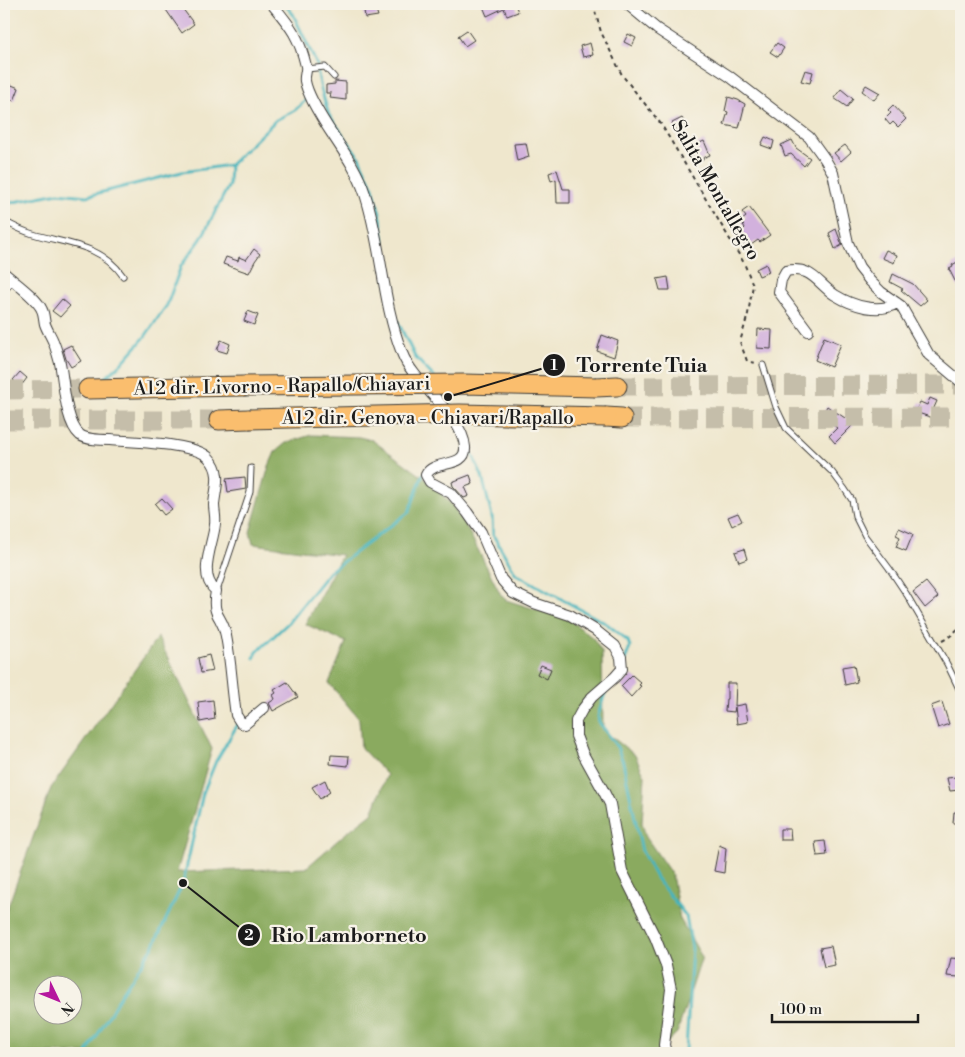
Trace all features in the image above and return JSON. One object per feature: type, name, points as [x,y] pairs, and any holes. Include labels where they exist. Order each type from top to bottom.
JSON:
[{"type":"highway","name":"A12 dir. Livorno - Rapallo/Chiavari","points":[[88,389],[464,384],[617,386]]},
{"type":"highway","name":"A12 dir. Genova - Chiavari/Rapallo","points":[[219,420],[460,414],[614,418]]},
{"type":"street","points":[[272,4],[297,36],[307,69],[305,80],[313,102],[358,175],[375,229],[388,307],[402,354],[409,367],[427,390],[458,425],[465,447],[464,454],[458,460],[428,469],[426,474],[430,482],[452,493],[467,512],[481,532],[502,579],[513,593],[534,603],[570,615],[595,630],[615,646],[621,658],[622,669],[615,678],[592,697],[576,721],[576,736],[583,754],[610,804],[622,871],[655,937],[666,965],[671,989],[664,1045],[666,1053]]},
{"type":"street","points":[[627,4],[657,29],[730,76],[808,138],[825,158],[833,173],[848,243],[859,266],[881,292],[901,306],[928,355],[961,382]]},
{"type":"street","points":[[808,331],[779,292],[781,280],[786,271],[796,268],[803,270],[817,279],[835,295],[859,306],[880,310],[898,304]]},
{"type":"street","points":[[6,280],[42,309],[45,325],[54,342],[60,365],[65,399],[74,428],[82,436],[95,439],[165,444],[192,449],[203,453],[209,458],[218,479],[214,504],[215,522],[207,568],[210,586],[216,592],[215,611],[226,634],[236,715],[241,723],[245,724],[264,708]]},
{"type":"lane","points":[[307,69],[325,67],[334,77]]},
{"type":"lane","points":[[4,221],[32,234],[68,242],[103,256],[116,266],[123,276]]},
{"type":"lane","points":[[763,365],[776,408],[786,428],[832,472],[852,500],[855,516],[865,536],[889,568],[948,664],[961,693]]},
{"type":"lane","points":[[216,592],[250,492],[251,468]]},
{"type":"path","name":"Salita Montallegro","points":[[593,4],[601,32],[622,76],[661,124],[744,263],[753,285],[748,314],[740,342],[747,361],[763,365]]},
{"type":"path","points":[[935,643],[948,638],[961,626]]},
{"type":"green space","points":[[311,435],[359,437],[372,440],[430,482],[452,505],[466,526],[501,595],[506,600],[570,620],[593,638],[602,652],[603,730],[635,755],[645,776],[642,823],[646,837],[672,875],[680,919],[702,957],[677,1033],[664,1045],[663,1053],[4,1053],[4,917],[51,788],[158,637],[212,749],[177,872],[306,868],[372,813],[387,775],[361,748],[359,719],[329,683],[346,642],[305,624],[342,555],[253,544],[250,532],[269,466],[275,452],[286,443]]},
{"type":"building","points":[[162,4],[179,4],[194,24],[182,33]]},
{"type":"building","points":[[366,4],[374,4],[378,16],[365,18],[364,10],[367,9]]},
{"type":"building","points":[[482,4],[515,4],[518,12],[507,16],[504,8],[487,16]]},
{"type":"building","points":[[467,30],[474,40],[465,46],[458,36]]},
{"type":"building","points":[[628,34],[636,38],[632,46],[624,42]]},
{"type":"building","points":[[590,43],[593,55],[583,57],[580,46]]},
{"type":"building","points":[[777,43],[784,48],[778,57],[770,52]]},
{"type":"building","points":[[805,70],[813,72],[810,83],[801,81]]},
{"type":"building","points":[[335,81],[346,82],[346,100],[330,98],[331,93],[326,93],[326,85],[335,84]]},
{"type":"building","points":[[4,82],[19,88],[14,101],[4,96]]},
{"type":"building","points":[[866,85],[880,93],[874,100],[862,91]]},
{"type":"building","points":[[841,89],[853,99],[847,107],[834,98]]},
{"type":"building","points":[[728,97],[745,104],[739,128],[724,125],[728,112],[725,111]]},
{"type":"building","points":[[893,105],[906,119],[898,127],[893,122],[890,125],[885,119],[891,113],[888,110]]},
{"type":"building","points":[[682,118],[686,125],[676,131],[672,123]]},
{"type":"building","points":[[765,137],[774,141],[772,149],[761,145]]},
{"type":"building","points":[[792,140],[796,148],[810,158],[804,166],[791,154],[785,156],[781,145]]},
{"type":"building","points":[[704,141],[710,155],[695,163],[689,148]]},
{"type":"building","points":[[526,143],[529,157],[517,161],[514,144]]},
{"type":"building","points":[[845,145],[851,152],[841,161],[834,153]]},
{"type":"building","points":[[557,170],[563,189],[570,189],[570,203],[557,203],[556,179],[551,181],[549,173]]},
{"type":"building","points":[[749,207],[770,235],[760,242],[758,240],[747,248],[738,235],[745,228],[741,221],[746,217],[742,212]]},
{"type":"building","points":[[836,229],[842,245],[835,249],[829,233]]},
{"type":"building","points":[[254,249],[260,254],[249,273],[223,264],[226,257],[238,261],[239,257],[246,260]]},
{"type":"building","points":[[886,250],[897,255],[894,263],[882,258]]},
{"type":"building","points":[[961,260],[961,293],[949,269]]},
{"type":"building","points":[[766,264],[769,272],[759,276],[756,269]]},
{"type":"building","points":[[893,274],[913,284],[927,300],[920,306],[901,290],[903,289],[890,282]]},
{"type":"building","points":[[668,277],[670,290],[660,290],[657,279]]},
{"type":"building","points":[[62,299],[70,306],[60,317],[52,311]]},
{"type":"building","points":[[248,311],[258,315],[254,325],[244,321]]},
{"type":"building","points":[[758,329],[772,330],[771,349],[757,348]]},
{"type":"building","points":[[602,335],[618,341],[614,357],[597,351]]},
{"type":"building","points":[[824,337],[841,344],[831,367],[815,360]]},
{"type":"building","points":[[221,340],[230,344],[227,353],[217,350]]},
{"type":"building","points":[[71,345],[81,361],[71,367],[63,349]]},
{"type":"building","points":[[20,372],[27,378],[21,386],[13,380]]},
{"type":"building","points":[[930,398],[937,401],[930,417],[915,412],[920,402],[927,405]]},
{"type":"building","points":[[827,406],[854,424],[835,443],[829,436],[837,428],[824,418],[826,415],[823,413]]},
{"type":"building","points":[[470,475],[473,484],[465,487],[469,496],[464,498],[453,486],[452,482]]},
{"type":"building","points":[[245,477],[246,489],[228,492],[226,479]]},
{"type":"building","points":[[162,498],[172,509],[164,515],[155,504]]},
{"type":"building","points":[[738,513],[742,521],[732,526],[728,517]]},
{"type":"building","points":[[899,528],[913,534],[906,551],[896,547],[900,537],[896,535]]},
{"type":"building","points":[[744,549],[747,559],[739,562],[735,552]]},
{"type":"building","points":[[926,582],[938,597],[925,608],[913,592]]},
{"type":"building","points":[[209,655],[213,671],[201,673],[198,658]]},
{"type":"building","points":[[541,665],[551,669],[547,679],[537,674]]},
{"type":"building","points":[[854,665],[857,682],[845,685],[842,667]]},
{"type":"building","points":[[632,675],[641,683],[639,685],[641,686],[631,697],[621,686]]},
{"type":"building","points":[[287,682],[298,697],[273,711],[269,703],[275,699],[273,695],[276,693],[274,690]]},
{"type":"building","points":[[727,683],[736,683],[735,706],[745,704],[748,722],[737,724],[735,707],[734,712],[725,711]]},
{"type":"building","points":[[213,700],[215,719],[200,722],[198,702]]},
{"type":"building","points":[[942,702],[949,724],[938,728],[931,706]]},
{"type":"building","points":[[331,755],[349,756],[348,766],[330,764]]},
{"type":"building","points":[[957,777],[959,790],[950,791],[947,778]]},
{"type":"building","points":[[325,780],[330,792],[320,799],[312,787]]},
{"type":"building","points":[[954,812],[961,813],[961,823],[953,823]]},
{"type":"building","points":[[780,829],[790,829],[791,840],[780,840]]},
{"type":"building","points":[[825,841],[827,855],[817,856],[815,842]]},
{"type":"building","points":[[719,845],[726,848],[724,873],[714,871]]},
{"type":"building","points":[[831,946],[835,965],[824,967],[820,948]]},
{"type":"building","points":[[951,958],[961,959],[959,977],[947,976]]},
{"type":"waterway","points":[[284,4],[293,14],[317,65]]},
{"type":"waterway","points":[[317,69],[329,115],[359,157],[373,188],[381,218],[386,268]]},
{"type":"waterway","points":[[4,204],[58,193],[87,196],[182,172],[230,165],[276,120],[295,110],[308,98]]},
{"type":"waterway","points":[[104,379],[121,364],[144,338],[167,305],[181,266],[201,239],[229,185],[230,165]]},
{"type":"waterway","points":[[396,318],[415,357],[434,377]]},
{"type":"waterway","points":[[446,391],[453,409]]},
{"type":"waterway","points":[[469,447],[482,476],[492,517],[493,535],[516,574],[607,624],[628,641],[630,647],[625,660]]},
{"type":"waterway","points":[[254,658],[257,652],[288,623],[329,572],[409,512],[423,474]]},
{"type":"waterway","points":[[606,689],[598,716],[599,722],[617,747],[623,762],[642,851],[656,878],[686,916],[692,948],[687,1053]]},
{"type":"waterway","points":[[87,1053],[119,998],[154,945],[183,883],[203,793],[216,761],[238,724]]},
{"type":"waterway","points":[[679,1053],[686,1050]]},
{"type":"tunnel","points":[[617,386],[961,385]]},
{"type":"tunnel","points":[[4,390],[88,389]]},
{"type":"tunnel","points":[[622,418],[961,417]]},
{"type":"tunnel","points":[[4,420],[219,420]]},
{"type":"place","name":"Torrente Tuia","points":[[448,397]]},
{"type":"place","name":"Rio Lamborneto","points":[[183,883]]}]
